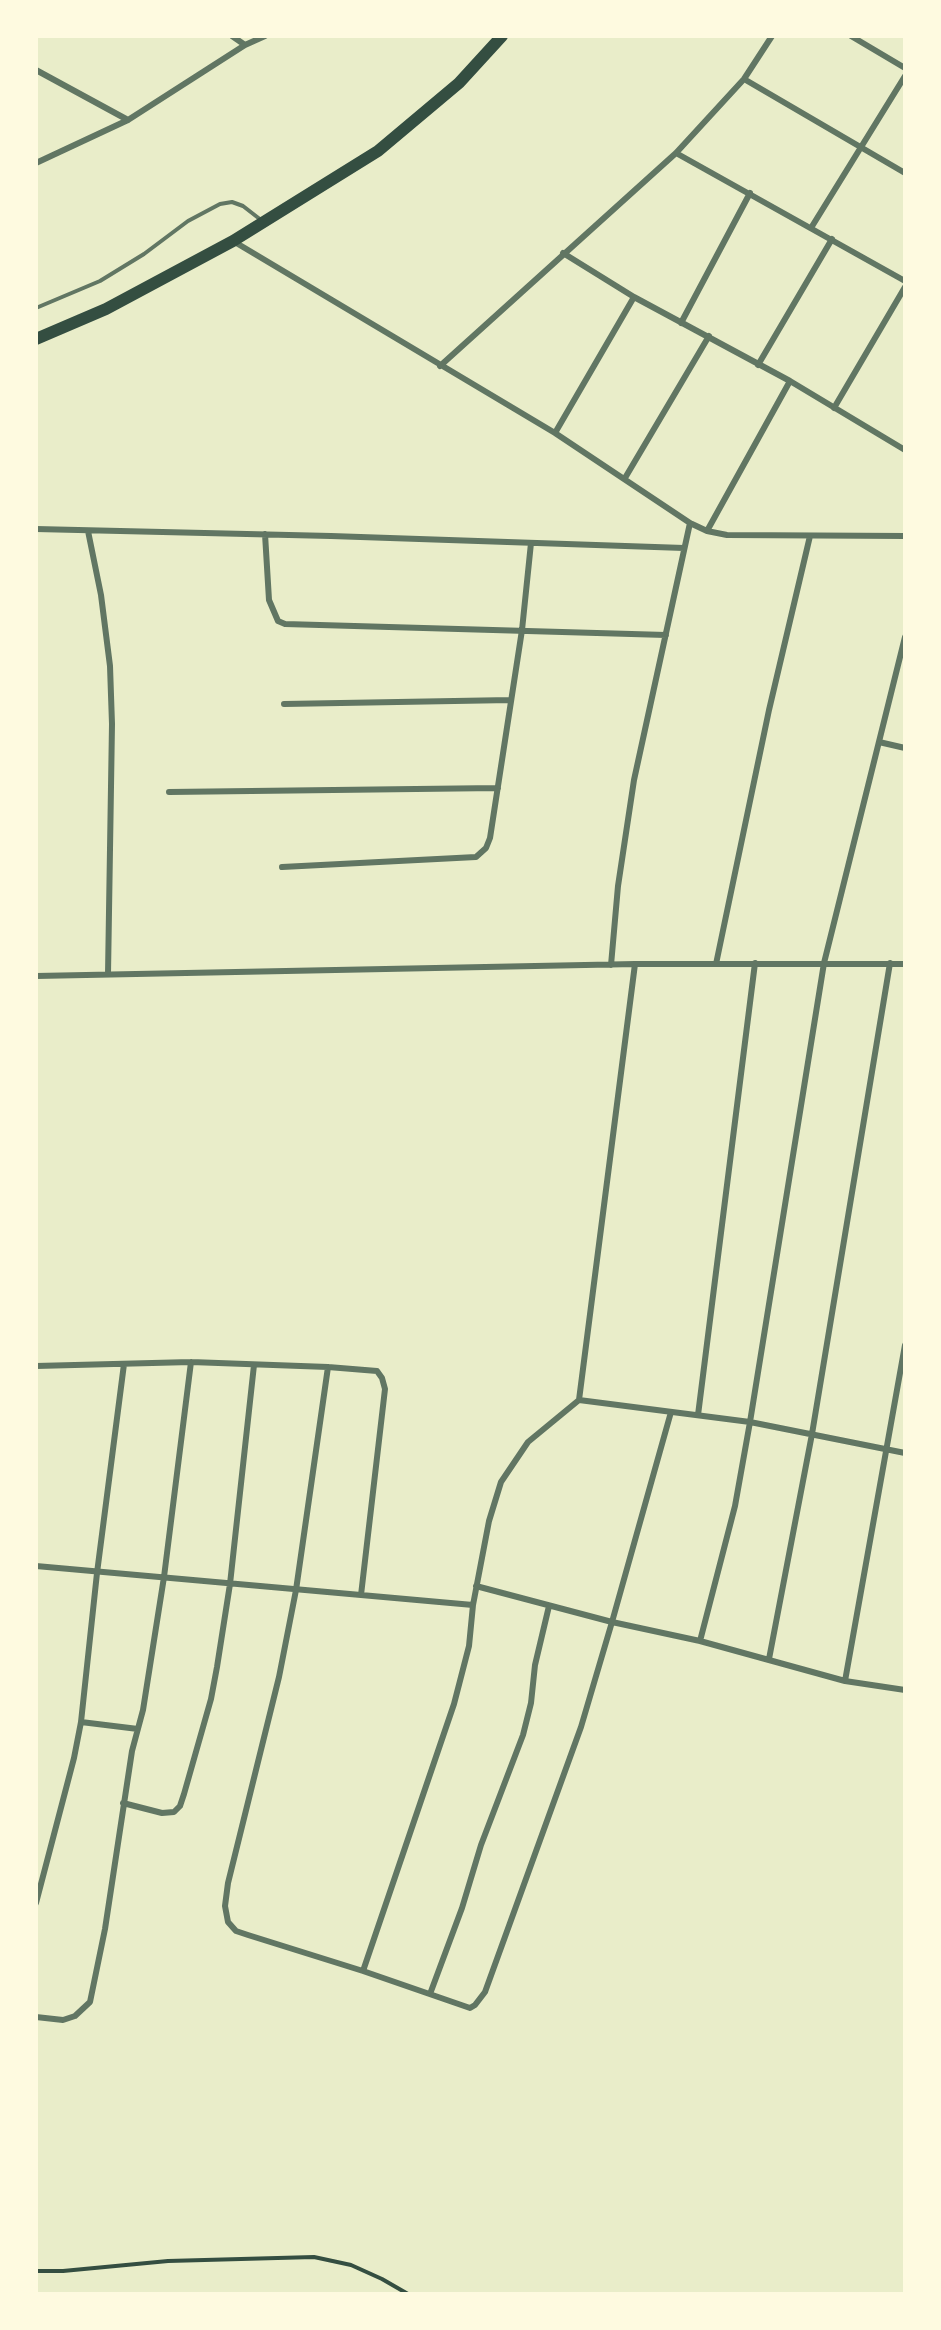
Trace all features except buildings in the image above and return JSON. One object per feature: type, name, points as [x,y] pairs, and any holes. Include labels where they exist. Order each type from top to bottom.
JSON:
[{"type":"main road","points":[[36,339],[106,309],[233,241],[378,151],[459,83],[502,36]]},
{"type":"street","points":[[232,36],[245,45]]},
{"type":"street","points":[[36,163],[128,120],[245,45],[265,36]]},
{"type":"street","points":[[440,366],[676,153],[744,79],[772,36]]},
{"type":"street","points":[[851,36],[905,68]]},
{"type":"street","points":[[36,70],[128,120]]},
{"type":"street","points":[[811,228],[905,76]]},
{"type":"street","points":[[744,79],[905,173]]},
{"type":"street","points":[[676,153],[905,281]]},
{"type":"street","points":[[681,323],[750,193]]},
{"type":"street","points":[[758,365],[832,239]]},
{"type":"street","points":[[233,241],[555,433],[690,523],[707,531],[727,535],[753,536],[905,536]]},
{"type":"street","points":[[563,253],[634,297],[790,381],[905,450]]},
{"type":"street","points":[[834,408],[905,287]]},
{"type":"street","points":[[555,433],[634,297]]},
{"type":"street","points":[[625,478],[709,336]]},
{"type":"street","points":[[707,531],[790,381]]},
{"type":"street","points":[[611,965],[618,886],[633,792],[690,523]]},
{"type":"street","points":[[36,529],[684,548]]},
{"type":"street","points":[[88,531],[101,595],[110,666],[112,724],[108,974]]},
{"type":"street","points":[[266,534],[269,600],[278,621],[285,624],[666,635]]},
{"type":"street","points":[[716,964],[769,710],[810,536]]},
{"type":"street","points":[[282,867],[476,857],[486,848],[490,838],[512,700],[531,543]]},
{"type":"street","points":[[700,1641],[735,1506],[824,963],[905,637]]},
{"type":"street","points":[[284,704],[512,700]]},
{"type":"street","points":[[879,742],[905,748]]},
{"type":"street","points":[[169,792],[498,788]]},
{"type":"street","points":[[698,1415],[754,963]]},
{"type":"street","points":[[769,1659],[812,1434],[890,963]]},
{"type":"street","points":[[36,976],[635,964],[905,964]]},
{"type":"street","points":[[363,1971],[451,1714],[469,1646],[476,1586],[489,1521],[501,1482],[528,1442],[579,1400],[635,964]]},
{"type":"street","points":[[845,1681],[905,1345]]},
{"type":"street","points":[[36,2017],[63,2020],[75,2016],[90,2002],[105,1929],[123,1803],[132,1750],[143,1710],[164,1577],[190,1362]]},
{"type":"street","points":[[36,1366],[190,1362],[376,1371],[382,1378],[385,1389],[361,1595]]},
{"type":"street","points":[[36,1903],[81,1722],[97,1573],[124,1364]]},
{"type":"street","points":[[123,1803],[162,1813],[174,1812],[180,1806],[211,1699],[230,1584],[254,1365]]},
{"type":"street","points":[[328,1367],[296,1590],[279,1677],[228,1883],[225,1906],[228,1922],[236,1931],[470,2008],[476,2005],[485,1992],[581,1727],[671,1412]]},
{"type":"street","points":[[579,1400],[750,1422],[905,1453]]},
{"type":"street","points":[[36,1566],[474,1605]]},
{"type":"street","points":[[476,1586],[612,1622],[700,1641],[845,1681],[905,1690]]},
{"type":"street","points":[[430,1994],[462,1908],[481,1845],[523,1735],[549,1606]]},
{"type":"street","points":[[81,1722],[138,1729]]},
{"type":"lane","points":[[36,308],[100,281],[144,254],[188,221],[220,204],[232,202],[243,206],[264,223]]},
{"type":"path","points":[[36,2271],[168,2260],[314,2258],[351,2265],[408,2294]]}]
